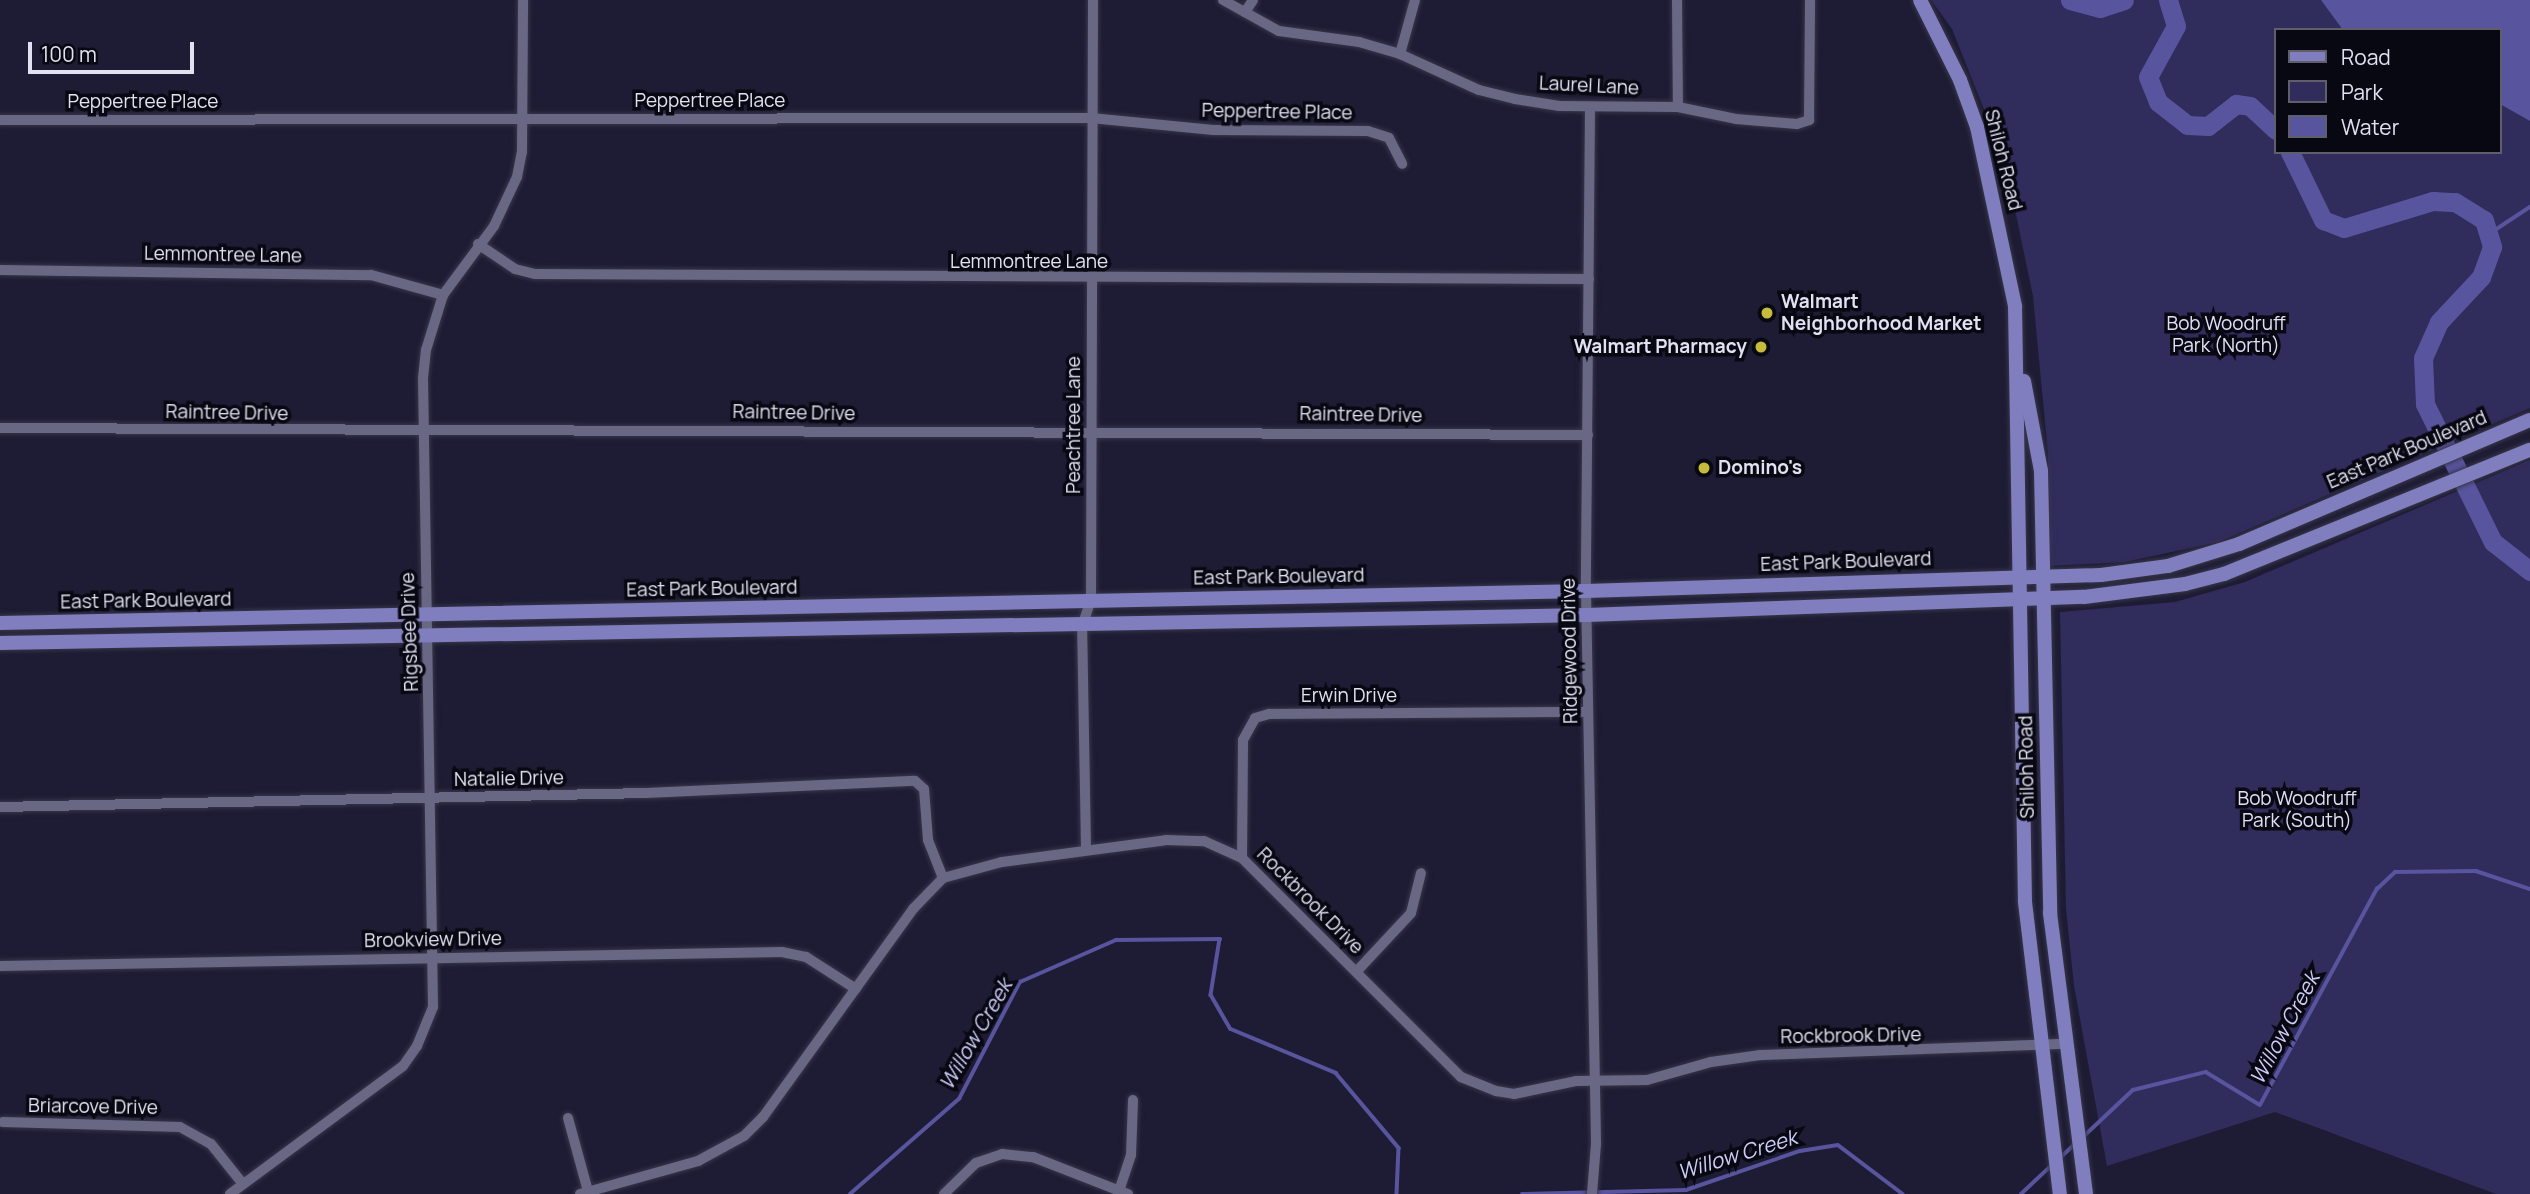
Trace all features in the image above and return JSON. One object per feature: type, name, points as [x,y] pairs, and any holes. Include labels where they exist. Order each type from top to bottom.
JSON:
[{"type":"main road","name":"Shiloh Road","points":[[1920,0],[1960,80],[1988,168],[2015,306],[2022,600],[2024,883],[2060,1194]]},
{"type":"main road","name":"Shiloh Road","points":[[2016,338],[2041,471],[2050,913],[2086,1193]]},
{"type":"main road","name":"East Park Boulevard","points":[[0,623],[1586,591],[2021,577],[2147,570],[2191,560],[2530,420]]},
{"type":"main road","name":"East Park Boulevard","points":[[0,643],[429,634],[1082,626],[1587,615],[2043,599],[2143,590],[2224,574],[2530,450]]},
{"type":"street","name":"Rigsbee Drive","points":[[230,1194],[403,1066],[428,1023],[435,958],[429,634],[421,428],[426,350],[443,295],[478,244],[494,226],[517,177],[523,119],[523,0]]},
{"type":"street","name":"Peachtree Lane","points":[[1086,849],[1082,626],[1091,600],[1093,0]]},
{"type":"street","name":"Laurel Lane","points":[[1223,0],[1279,31],[1359,42],[1400,54],[1479,90],[1590,107],[1678,107],[1736,119],[1797,124],[1809,120],[1811,0]]},
{"type":"street","points":[[1245,12],[1253,0]]},
{"type":"street","points":[[1400,54],[1415,0]]},
{"type":"street","points":[[1678,0],[1678,107]]},
{"type":"street","name":"Ridgewood Drive","points":[[1590,107],[1586,591],[1593,1190]]},
{"type":"street","name":"Peppertree Place","points":[[0,120],[1091,118],[1213,130],[1368,131],[1388,138],[1402,164]]},
{"type":"street","name":"Lemmontree Lane","points":[[478,244],[514,269],[535,274],[1091,280],[1589,279]]},
{"type":"street","name":"Lemmontree Lane","points":[[0,270],[371,275],[443,295]]},
{"type":"street","name":"Raintree Drive","points":[[0,428],[421,428],[1092,435],[1244,431],[1588,435]]},
{"type":"street","name":"Erwin Drive","points":[[1242,858],[1242,740],[1255,718],[1269,713],[1588,712]]},
{"type":"street","name":"Natalie Drive","points":[[0,807],[432,798],[915,781],[924,789],[928,840],[943,878]]},
{"type":"street","name":"Rockbrook Drive","points":[[584,1193],[698,1161],[744,1136],[763,1117],[913,908],[943,878],[1002,862],[1086,849],[1189,838],[1220,845],[1242,858],[1461,1077],[1479,1085],[1514,1094],[1593,1080],[1647,1080],[1711,1062],[1761,1055],[2067,1044]]},
{"type":"street","points":[[1357,971],[1410,913],[1421,873]]},
{"type":"street","name":"Brookview Drive","points":[[0,966],[782,952],[806,957],[856,989]]},
{"type":"street","points":[[944,1194],[976,1163],[1002,1154],[1032,1157],[1122,1193],[1131,1155],[1133,1100]]},
{"type":"street","points":[[568,1118],[584,1193]]},
{"type":"street","name":"Briarcove Drive","points":[[3,1122],[180,1127],[211,1144],[243,1184]]},
{"type":"green space","name":"Bob Woodruff Park (North)","points":[[1931,0],[2530,0],[2530,408],[2218,542],[2125,562],[2049,566],[2048,454],[2033,296],[2005,162],[1952,29]]},
{"type":"green space","name":"Bob Woodruff Park (South)","points":[[2530,460],[2530,1194],[2496,1194],[2275,1112],[2107,1166],[2074,986],[2066,909],[2060,612],[2175,602],[2245,582]]},
{"type":"water","points":[[2321,0],[2530,0],[2530,121],[2502,105],[2502,28],[2342,28]]},
{"type":"waterway","points":[[2070,0],[2100,8],[2124,0]]},
{"type":"waterway","points":[[2168,0],[2176,26],[2148,77],[2158,102],[2187,125],[2208,126],[2236,104],[2250,106],[2274,128]]},
{"type":"waterway","points":[[2291,154],[2323,220],[2344,228],[2433,201],[2455,202],[2484,220],[2492,247],[2481,277],[2439,322],[2423,358],[2425,404],[2493,542],[2530,571]]},
{"type":"waterway","points":[[2489,234],[2530,207]]},
{"type":"waterway","name":"Willow Creek","points":[[2084,1136],[2133,1090],[2206,1072],[2260,1105],[2377,889],[2395,872],[2476,871],[2530,889]]},
{"type":"waterway","name":"Willow Creek","points":[[850,1194],[959,1099],[1020,982],[1116,940],[1220,939],[1211,995],[1231,1029],[1336,1073],[1399,1148],[1397,1194]]},
{"type":"waterway","name":"Willow Creek","points":[[2061,1157],[2076,1143]]},
{"type":"waterway","name":"Willow Creek","points":[[1522,1194],[1686,1190],[1800,1151],[1838,1145],[1903,1194]]},
{"type":"waterway","name":"Willow Creek","points":[[2021,1194],[2052,1165]]},
{"type":"place","name":"Walmart Neighborhood Market","points":[[1767,313]]},
{"type":"place","name":"Walmart Pharmacy","points":[[1761,347]]},
{"type":"place","name":"Domino's","points":[[1704,468]]}]
